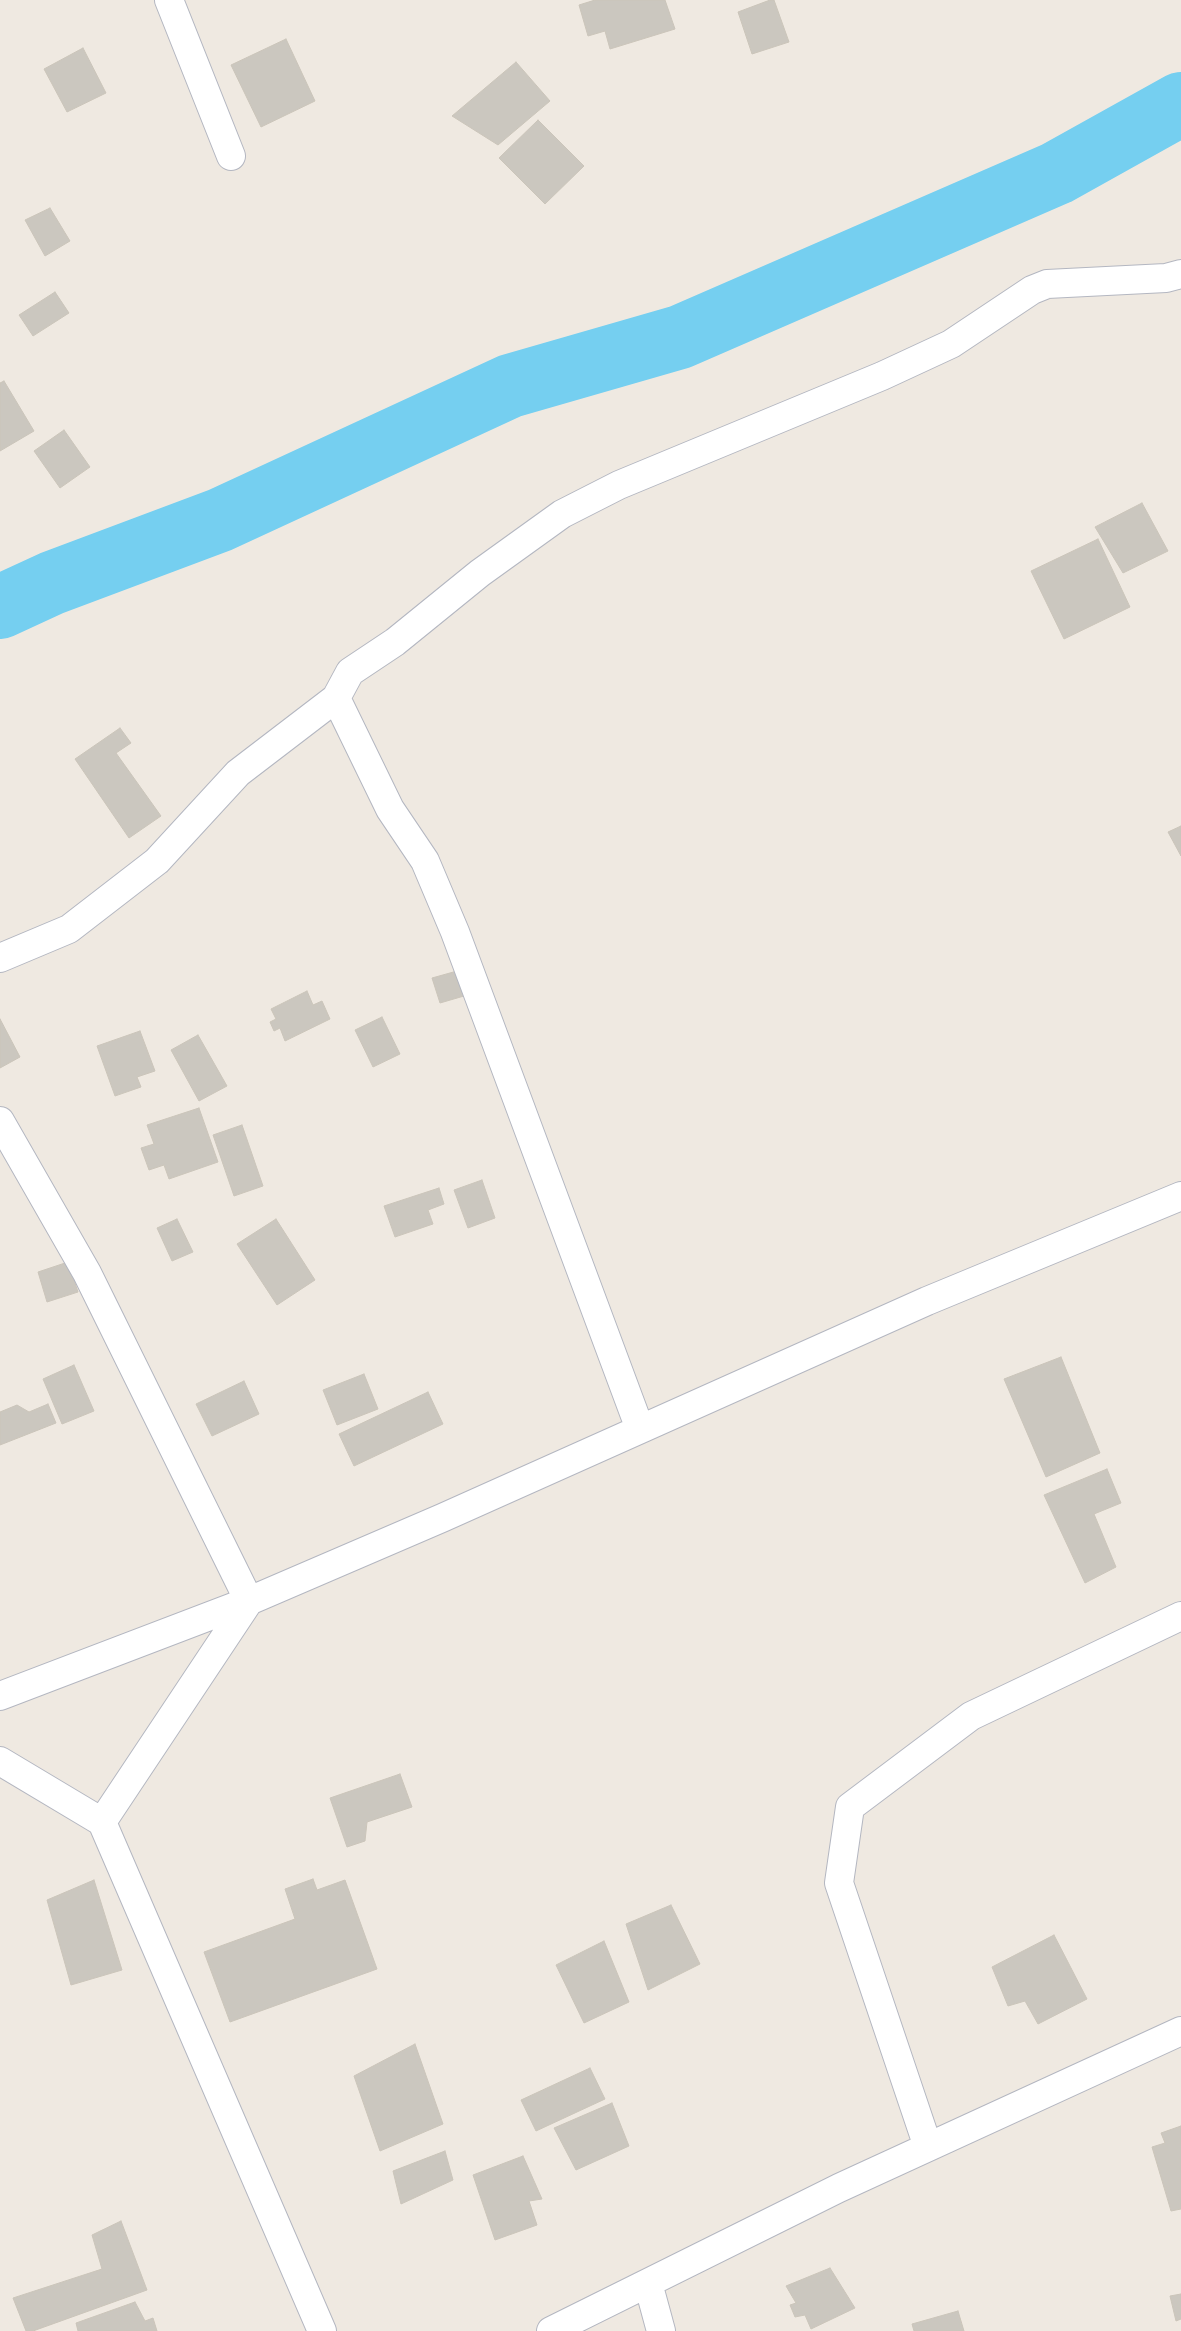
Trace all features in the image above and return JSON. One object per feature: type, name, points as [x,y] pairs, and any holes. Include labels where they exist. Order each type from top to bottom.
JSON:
[{"type":"street","points":[[169,0],[230,156]]},
{"type":"street","points":[[0,958],[69,929],[150,867],[238,773],[336,698],[350,672],[395,642],[480,573],[562,514],[619,485],[882,376],[951,344],[1032,290],[1047,284],[1166,278],[1181,274]]},
{"type":"street","points":[[336,698],[390,809],[425,861],[455,932],[640,1429]]},
{"type":"street","points":[[0,1121],[87,1273],[249,1600]]},
{"type":"street","points":[[0,1696],[249,1600],[442,1518],[928,1301],[1181,1196]]},
{"type":"street","points":[[102,1822],[249,1600]]},
{"type":"street","points":[[928,2147],[839,1884],[850,1807],[972,1716],[1181,1616]]},
{"type":"street","points":[[0,1761],[102,1822],[322,2331]]},
{"type":"street","points":[[551,2331],[839,2188],[1181,2031]]},
{"type":"street","points":[[648,2283],[660,2331]]},
{"type":"building","points":[[595,0],[665,0],[675,29],[610,49],[605,31],[588,36],[579,5]]},
{"type":"building","points":[[774,0],[789,42],[752,54],[738,12]]},
{"type":"building","points":[[286,39],[315,101],[261,127],[231,65]]},
{"type":"building","points":[[83,48],[106,93],[67,112],[44,69]]},
{"type":"building","points":[[516,62],[550,101],[498,145],[452,116]]},
{"type":"building","points":[[538,120],[584,166],[545,204],[499,158]]},
{"type":"building","points":[[50,208],[70,241],[45,256],[25,220]]},
{"type":"building","points":[[55,292],[69,313],[33,336],[19,315]]},
{"type":"building","points":[[4,381],[34,431],[0,451],[0,383]]},
{"type":"building","points":[[64,430],[90,467],[60,488],[34,451]]},
{"type":"building","points":[[1142,503],[1168,551],[1123,573],[1095,527]]},
{"type":"building","points":[[1098,539],[1130,607],[1064,639],[1031,571]]},
{"type":"building","points":[[120,728],[131,743],[116,753],[161,816],[129,838],[75,759]]},
{"type":"building","points":[[1181,826],[1181,856],[1168,832]]},
{"type":"building","points":[[457,971],[464,996],[440,1003],[432,978]]},
{"type":"building","points":[[307,991],[313,1005],[322,1001],[330,1019],[285,1041],[280,1028],[274,1031],[270,1022],[276,1019],[271,1009]]},
{"type":"building","points":[[382,1017],[400,1054],[373,1067],[355,1030]]},
{"type":"building","points":[[0,1019],[20,1057],[0,1068]]},
{"type":"building","points":[[140,1031],[155,1071],[137,1077],[141,1087],[115,1096],[97,1046]]},
{"type":"building","points":[[198,1035],[227,1086],[199,1101],[171,1050]]},
{"type":"building","points":[[199,1108],[218,1162],[169,1179],[164,1165],[149,1170],[141,1148],[154,1144],[147,1125]]},
{"type":"building","points":[[242,1125],[263,1186],[234,1196],[213,1135]]},
{"type":"building","points":[[482,1180],[495,1218],[468,1228],[454,1190]]},
{"type":"building","points":[[439,1188],[444,1204],[428,1210],[433,1224],[395,1237],[384,1206]]},
{"type":"building","points":[[177,1219],[193,1252],[172,1261],[157,1228]]},
{"type":"building","points":[[276,1219],[315,1280],[277,1305],[237,1244]]},
{"type":"building","points":[[68,1262],[78,1292],[47,1302],[38,1272]]},
{"type":"building","points":[[1061,1357],[1100,1453],[1046,1477],[1004,1379]]},
{"type":"building","points":[[74,1365],[94,1411],[62,1424],[43,1379]]},
{"type":"building","points":[[364,1374],[378,1409],[337,1425],[323,1390]]},
{"type":"building","points":[[244,1381],[259,1414],[212,1436],[196,1404]]},
{"type":"building","points":[[428,1392],[443,1424],[354,1466],[339,1434]]},
{"type":"building","points":[[48,1404],[56,1423],[0,1445],[0,1412],[17,1405],[29,1412]]},
{"type":"building","points":[[1107,1469],[1121,1503],[1094,1514],[1116,1567],[1085,1583],[1044,1495]]},
{"type":"building","points":[[400,1774],[412,1807],[367,1822],[365,1841],[347,1847],[330,1798]]},
{"type":"building","points":[[313,1879],[317,1890],[345,1880],[377,1969],[230,2022],[204,1952],[295,1919],[285,1889]]},
{"type":"building","points":[[94,1880],[122,1970],[71,1985],[47,1900]]},
{"type":"building","points":[[671,1905],[700,1964],[648,1990],[626,1924]]},
{"type":"building","points":[[1054,1935],[1087,1999],[1038,2024],[1025,2001],[1008,2006],[992,1967]]},
{"type":"building","points":[[604,1941],[629,2002],[584,2023],[556,1965]]},
{"type":"building","points":[[415,2044],[443,2124],[380,2151],[354,2076]]},
{"type":"building","points":[[590,2068],[605,2099],[536,2131],[521,2100]]},
{"type":"building","points":[[612,2103],[629,2146],[576,2170],[554,2128]]},
{"type":"building","points":[[1181,2126],[1181,2209],[1171,2211],[1152,2147],[1165,2143],[1161,2133]]},
{"type":"building","points":[[445,2151],[453,2180],[401,2204],[393,2171]]},
{"type":"building","points":[[523,2156],[542,2199],[529,2201],[537,2225],[495,2240],[473,2175]]},
{"type":"building","points":[[121,2221],[147,2290],[33,2331],[26,2331],[13,2298],[102,2269],[92,2235]]},
{"type":"building","points":[[830,2268],[855,2308],[811,2329],[805,2315],[795,2317],[790,2305],[796,2303],[786,2286]]},
{"type":"building","points":[[1181,2294],[1181,2319],[1176,2321],[1170,2296]]},
{"type":"building","points":[[135,2302],[145,2321],[153,2318],[157,2331],[78,2331],[76,2323]]},
{"type":"building","points":[[958,2311],[964,2331],[914,2331],[912,2324]]},
{"type":"waterway","points":[[0,607],[52,583],[220,520],[510,386],[680,337],[1057,173],[1181,104]]}]
